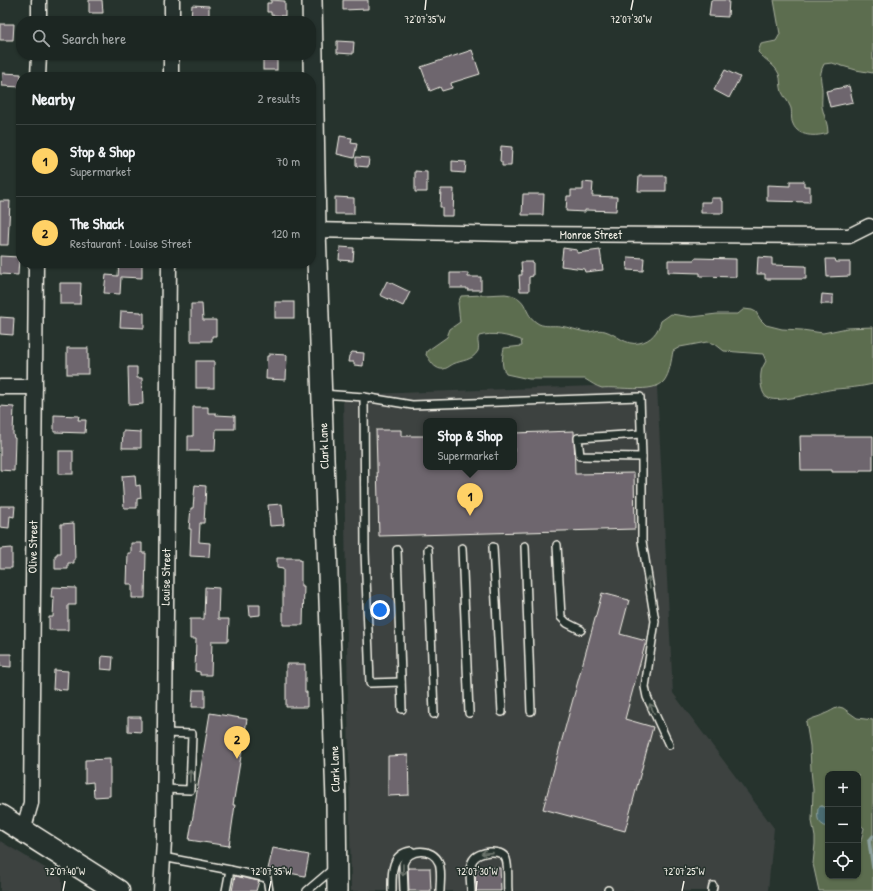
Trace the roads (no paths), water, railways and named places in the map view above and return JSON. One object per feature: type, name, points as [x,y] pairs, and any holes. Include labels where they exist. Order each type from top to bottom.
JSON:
[{"type":"main road","name":"Clark Lane","points":[[312,0],[312,16]]},
{"type":"main road","name":"Clark Lane","points":[[313,60],[313,72]]},
{"type":"main road","name":"Clark Lane","points":[[316,268],[322,394],[338,866],[337,891]]},
{"type":"main road","points":[[0,816],[118,891]]},
{"type":"street","points":[[39,0],[39,16]]},
{"type":"street","points":[[172,0],[172,16]]},
{"type":"street","points":[[38,72],[39,60]]},
{"type":"street","points":[[171,60],[171,72]]},
{"type":"street","name":"Monroe Street","points":[[316,230],[520,234],[849,236],[869,226]]},
{"type":"street","name":"Olive Street","points":[[23,831],[31,804],[36,268]]},
{"type":"street","name":"Louise Street","points":[[161,891],[165,733],[169,268]]},
{"type":"street","points":[[0,387],[35,387]]},
{"type":"lane","points":[[322,394],[364,397],[412,405],[640,397],[642,541],[655,621],[645,687],[647,697],[669,745]]},
{"type":"lane","points":[[364,397],[365,551],[370,683],[401,682]]},
{"type":"lane","points":[[641,434],[578,438],[580,456],[642,457]]},
{"type":"lane","points":[[557,545],[561,617],[567,624],[581,630]]},
{"type":"lane","points":[[525,546],[531,711]]},
{"type":"lane","points":[[493,547],[502,712]]},
{"type":"lane","points":[[462,548],[469,713]]},
{"type":"lane","points":[[428,549],[434,714]]},
{"type":"lane","points":[[397,550],[402,709]]},
{"type":"lane","points":[[164,789],[190,790],[192,734],[165,733]]},
{"type":"lane","points":[[404,891],[404,860],[411,853],[423,851]]},
{"type":"lane","points":[[392,891],[392,869],[398,857],[406,852],[423,851],[433,854],[439,864],[440,891]]},
{"type":"lane","points":[[471,891],[471,868],[475,857],[482,853],[495,853],[502,855],[506,859],[508,891]]},
{"type":"lane","points":[[163,857],[267,878],[269,891]]},
{"type":"lane","points":[[307,891],[338,866]]},
{"type":"lane","points":[[229,888],[230,870]]},
{"type":"water","points":[[821,806],[825,808],[825,826],[818,820],[818,808]]},
{"type":"waterway","points":[[873,836],[869,841],[873,868]]},
{"type":"place","name":"Stop & Shop","points":[[470,516]]},
{"type":"place","name":"The Shack","points":[[237,759]]}]
